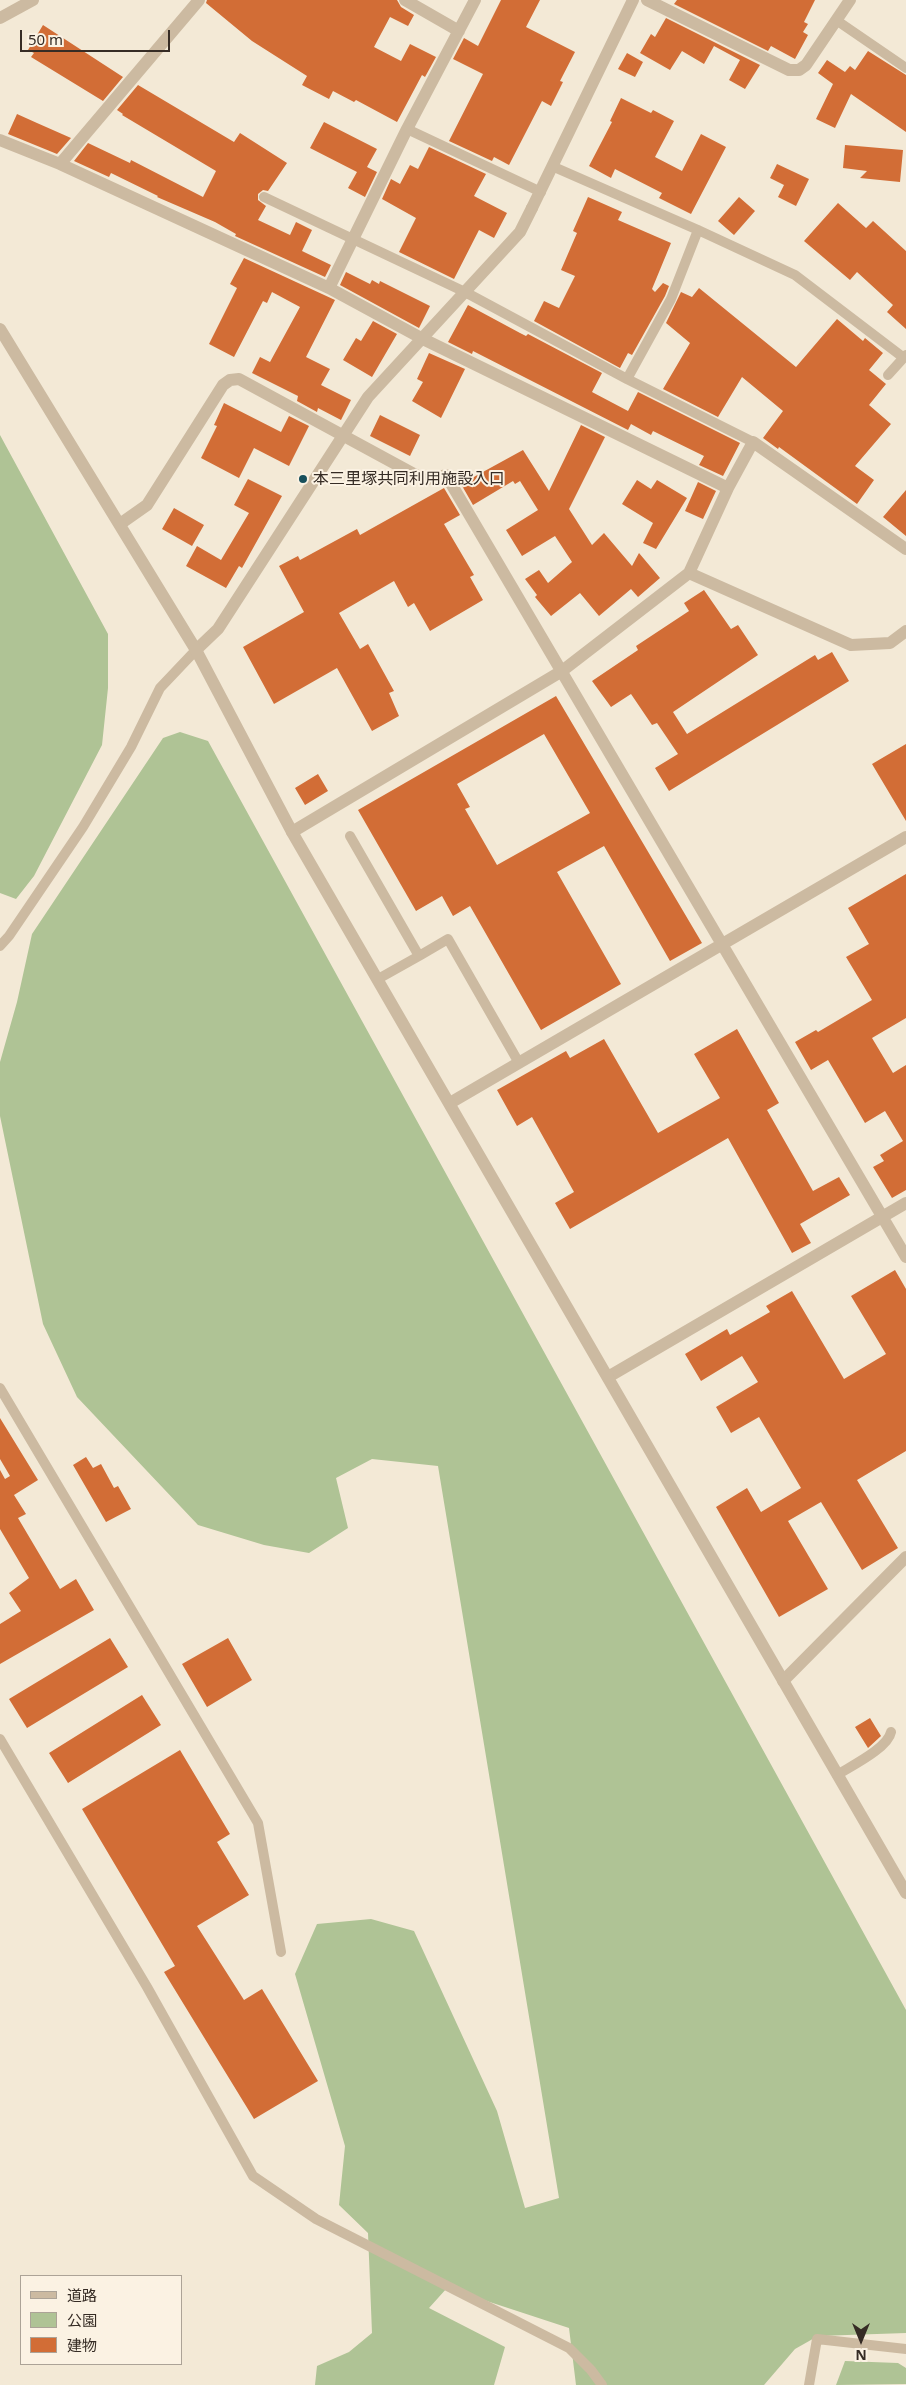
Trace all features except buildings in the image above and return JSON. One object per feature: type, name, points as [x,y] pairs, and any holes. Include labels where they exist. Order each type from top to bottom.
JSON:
[{"type":"street","points":[[0,18],[33,0]]},
{"type":"street","points":[[60,164],[199,0]]},
{"type":"street","points":[[405,0],[459,31]]},
{"type":"street","points":[[329,288],[407,130],[475,0]]},
{"type":"street","points":[[196,650],[218,628],[342,435],[376,386],[423,339],[520,232],[554,167],[633,0]]},
{"type":"street","points":[[647,0],[789,70],[799,70],[806,64],[850,0]]},
{"type":"street","points":[[0,140],[60,164],[329,288],[423,339],[728,488]]},
{"type":"street","points":[[0,328],[196,650],[292,832],[906,1893]]},
{"type":"street","points":[[120,524],[147,504],[222,385],[230,380],[239,379],[425,480],[446,475],[906,1257]]},
{"type":"street","points":[[292,832],[562,671],[689,573],[728,488],[753,442],[906,549]]},
{"type":"street","points":[[689,573],[851,645],[890,643],[906,631]]},
{"type":"street","points":[[450,1103],[906,837]]},
{"type":"street","points":[[608,1377],[906,1203]]},
{"type":"street","points":[[783,1681],[906,1557]]},
{"type":"lane","points":[[836,20],[906,68]]},
{"type":"lane","points":[[407,130],[541,192]]},
{"type":"lane","points":[[554,167],[795,275],[905,356],[888,375]]},
{"type":"lane","points":[[264,197],[465,292],[627,379],[753,442]]},
{"type":"lane","points":[[627,379],[671,299],[698,230]]},
{"type":"lane","points":[[0,946],[9,936],[83,827],[131,747],[160,688],[196,650]]},
{"type":"lane","points":[[350,836],[419,956]]},
{"type":"lane","points":[[378,979],[448,939],[519,1063]]},
{"type":"lane","points":[[0,1388],[258,1823],[281,1952]]},
{"type":"lane","points":[[837,1775],[870,1754],[890,1738],[891,1732]]},
{"type":"lane","points":[[0,1739],[147,1987],[253,2176],[316,2219],[569,2348],[591,2370],[602,2385]]},
{"type":"lane","points":[[809,2385],[816,2340],[906,2349]]},
{"type":"green space","points":[[0,435],[108,634],[108,688],[102,745],[34,876],[16,899],[0,893]]},
{"type":"green space","points":[[180,732],[208,741],[906,2010],[906,2333],[818,2336],[795,2349],[764,2385],[576,2385],[569,2328],[447,2288],[429,2308],[505,2347],[494,2385],[315,2385],[317,2366],[349,2352],[372,2333],[368,2233],[339,2205],[345,2146],[295,1974],[317,1924],[371,1919],[414,1931],[497,2111],[525,2208],[559,2198],[438,1466],[372,1459],[336,1478],[348,1528],[309,1553],[264,1545],[198,1525],[77,1397],[43,1324],[0,1116],[0,1062],[17,1002],[32,934],[163,738]]},
{"type":"green space","points":[[845,2361],[898,2363],[906,2368],[906,2384],[836,2385]]},
{"type":"place","name":"本三里塚共同利用施設入口","points":[[303,479]]}]
